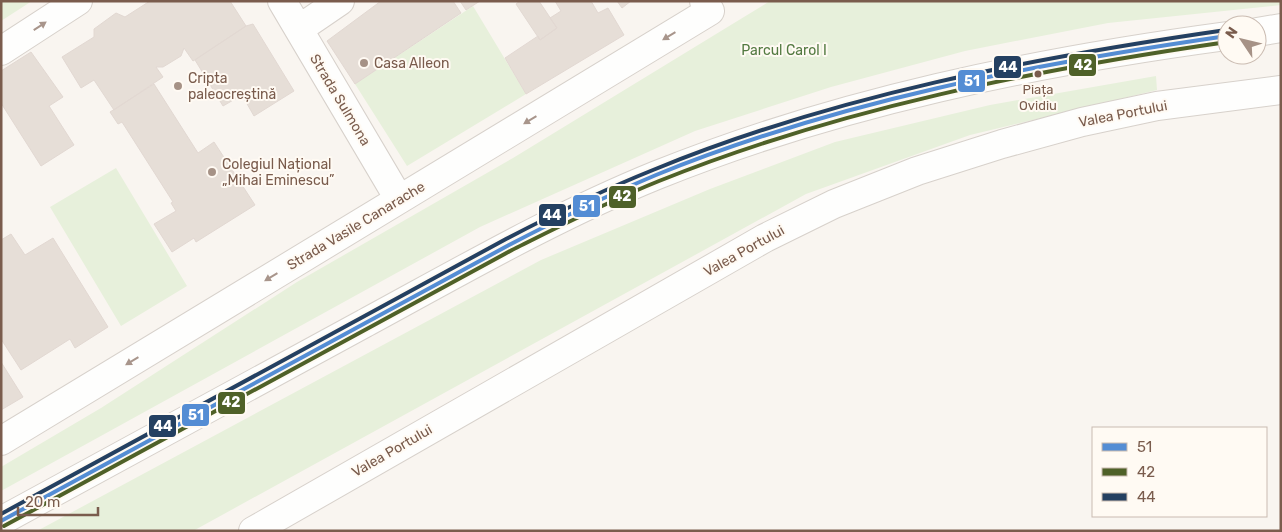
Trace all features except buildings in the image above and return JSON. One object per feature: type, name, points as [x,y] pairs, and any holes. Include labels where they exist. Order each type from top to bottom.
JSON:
[{"type":"street","points":[[1,51],[78,1]]},
{"type":"street","name":"Strada Sulmona","points":[[282,1],[399,200]]},
{"type":"street","points":[[299,30],[340,1]]},
{"type":"street","name":"Strada Vasile Canarache","points":[[1,441],[399,200],[707,6]]},
{"type":"street","points":[[1267,30],[1281,28]]},
{"type":"street","points":[[1,521],[538,229],[658,175],[774,133],[883,101],[988,77],[1131,49],[1217,37]]},
{"type":"street","name":"Valea Portului","points":[[253,531],[765,238],[834,204],[917,171],[1002,144],[1082,122],[1156,106],[1281,90]]},
{"type":"green space","points":[[1,1],[32,1],[1,21]]},
{"type":"green space","name":"Parcul Carol I","points":[[770,1],[1281,1],[1281,5],[1108,23],[965,51],[831,87],[695,131],[480,227],[1,491],[1,467],[101,408],[297,282],[513,158]]},
{"type":"green space","points":[[473,6],[526,94],[407,166],[355,84]]},
{"type":"green space","points":[[1156,76],[1157,90],[970,135],[806,194],[193,531],[37,531],[541,260],[710,189],[835,142],[990,105]]},
{"type":"green space","points":[[116,168],[187,286],[121,326],[50,207]]},
{"type":"transit line","name":"44","points":[[1,514],[542,220],[653,170],[792,120],[935,82],[1080,53],[1217,31]]},
{"type":"transit line","name":"51","points":[[1,521],[509,245],[582,208],[656,175],[725,149],[795,126],[937,88],[1082,59],[1217,38]]},
{"type":"transit line","name":"42","points":[[4,526],[512,250],[603,205],[659,181],[797,132],[868,112],[1010,79],[1082,65],[1217,44]]},
{"type":"place","name":"Casa Alleon","points":[[364,63]]},
{"type":"place","name":"Piața Ovidiu","points":[[1038,74]]},
{"type":"place","name":"Cripta paleocreștină","points":[[178,86]]},
{"type":"place","name":"Colegiul Național „Mihai Eminescu”","points":[[212,172]]}]
